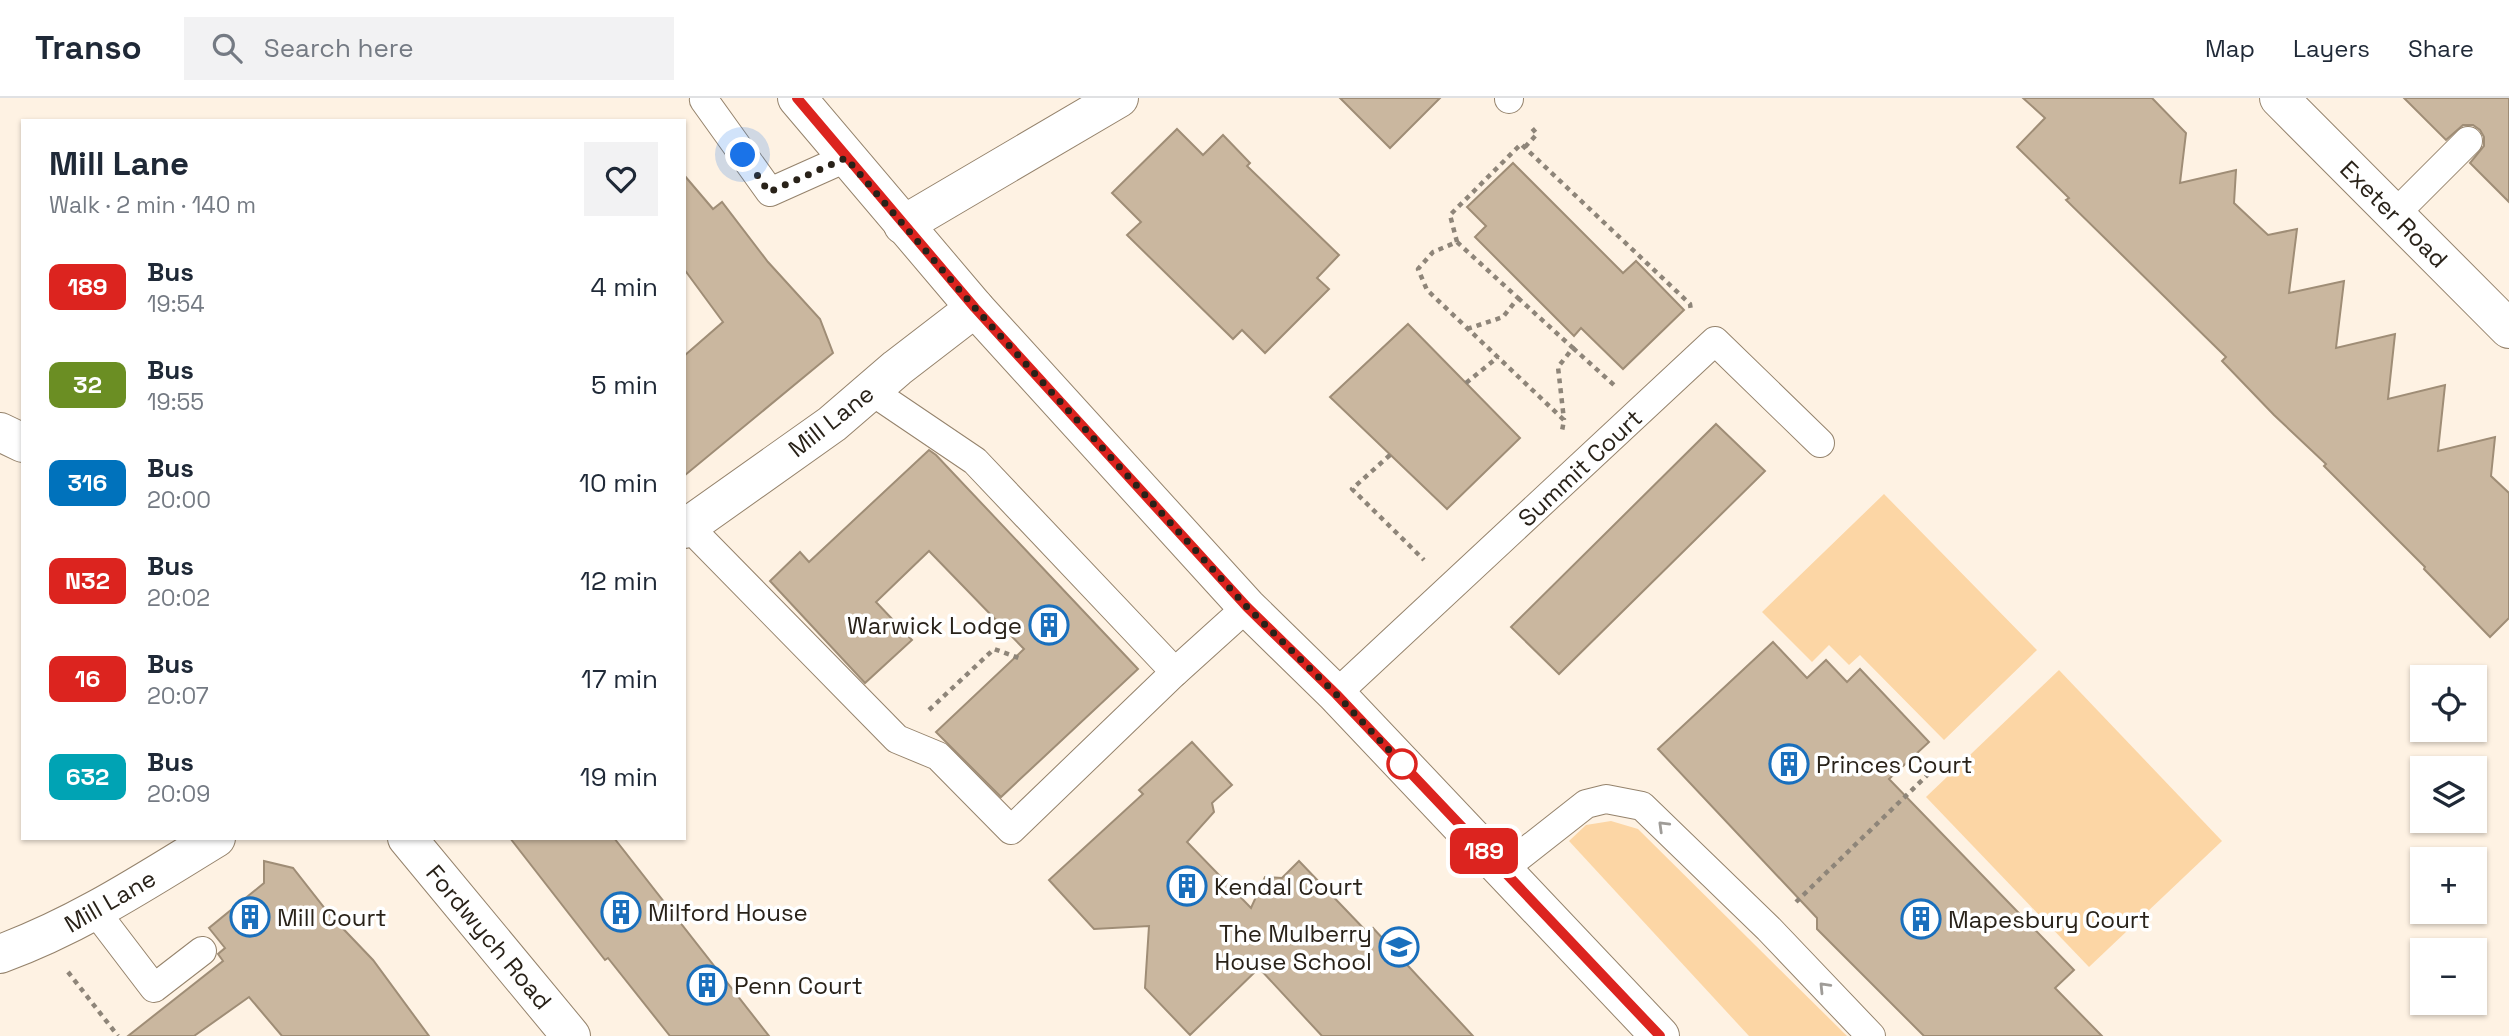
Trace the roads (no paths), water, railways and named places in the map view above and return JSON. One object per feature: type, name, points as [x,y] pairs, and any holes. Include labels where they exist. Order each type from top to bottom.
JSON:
[{"type":"street","points":[[797,98],[975,308],[1247,607],[1336,694],[1651,1033]]},
{"type":"street","points":[[903,225],[1119,98]]},
{"type":"street","name":"Exeter Road","points":[[2278,98],[2509,329]]},
{"type":"street","name":"Mill Lane","points":[[686,527],[832,424],[870,390],[975,308]]},
{"type":"street","points":[[0,432],[21,442]]},
{"type":"street","name":"Mill Lane","points":[[0,954],[42,939],[96,912],[213,840]]},
{"type":"street","name":"Fordwych Road","points":[[409,840],[571,1036]]},
{"type":"lane","points":[[705,98],[769,192],[846,158]]},
{"type":"lane","points":[[2394,215],[2468,141]]},
{"type":"lane","name":"Summit Court","points":[[1336,694],[1715,341],[1820,443]]},
{"type":"lane","points":[[870,390],[975,461],[1175,672]]},
{"type":"lane","points":[[686,527],[897,739],[938,756],[1011,830],[1175,672],[1247,607]]},
{"type":"lane","points":[[1502,870],[1586,804],[1606,799],[1642,806],[1769,929],[1871,1036]]},
{"type":"lane","points":[[96,912],[154,988],[202,951]]},
{"type":"place","name":"Warwick Lodge","points":[[1049,625]]},
{"type":"place","name":"Princes Court","points":[[1789,764]]},
{"type":"place","name":"Kendal Court","points":[[1187,886]]},
{"type":"place","name":"Milford House","points":[[621,912]]},
{"type":"place","name":"Mill Court","points":[[250,917]]},
{"type":"place","name":"Mapesbury Court","points":[[1921,919]]},
{"type":"place","name":"The Mulberry House School","points":[[1399,947]]},
{"type":"place","name":"Penn Court","points":[[707,985]]}]
